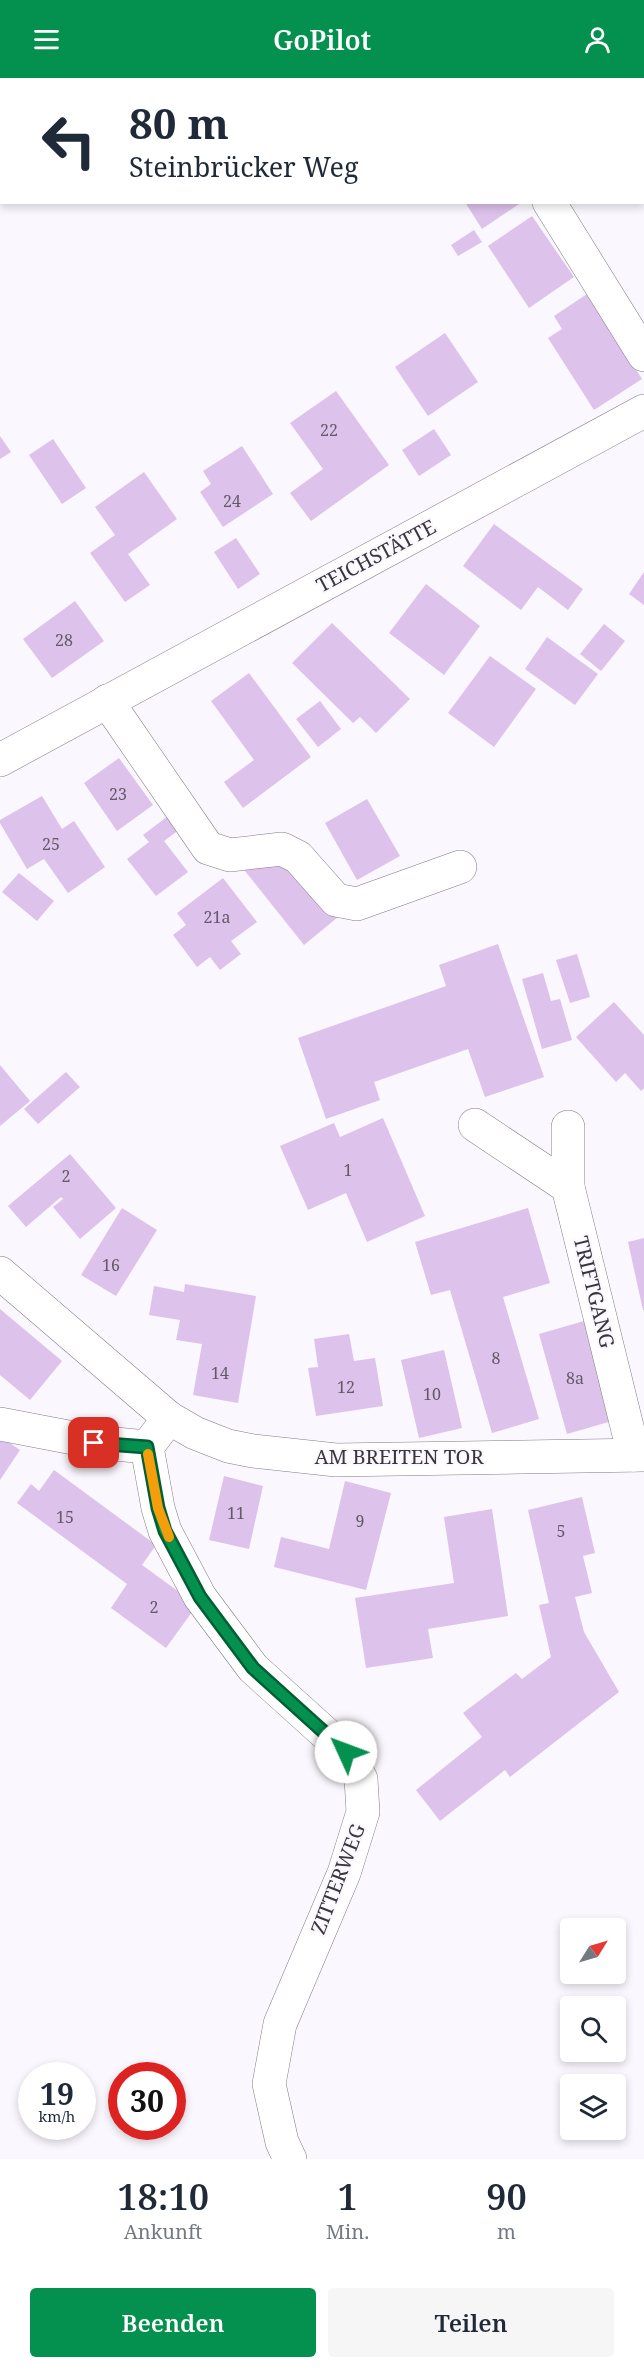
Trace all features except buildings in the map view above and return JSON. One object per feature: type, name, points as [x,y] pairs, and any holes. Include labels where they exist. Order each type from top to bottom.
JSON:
[{"type":"street","points":[[550,204],[644,355]]},
{"type":"street","name":"TEICHSTÄTTE","points":[[4,750],[107,701],[644,411]]},
{"type":"street","points":[[107,701],[208,848],[230,855],[282,849],[298,857],[336,900],[357,904],[460,867]]},
{"type":"street","points":[[475,1125],[568,1187]]},
{"type":"street","name":"TRIFTGANG","points":[[568,1127],[568,1187],[639,1455]]},
{"type":"street","name":"AM BREITEN TOR","points":[[0,1273],[169,1418],[195,1433],[228,1446],[336,1460],[639,1455]]},
{"type":"street","points":[[0,1424],[94,1443],[147,1447],[169,1418]]},
{"type":"street","name":"ZITTERWEG","points":[[147,1447],[158,1508],[165,1531],[200,1597],[253,1668],[346,1752],[362,1779],[363,1812],[344,1873],[280,2024],[269,2084],[282,2142],[290,2159]]},
{"type":"slow traffic","points":[[148,1454],[158,1508],[169,1537]]},
{"type":"route","points":[[94,1443],[147,1447],[158,1508],[165,1531],[200,1597],[253,1668],[346,1752]]}]
